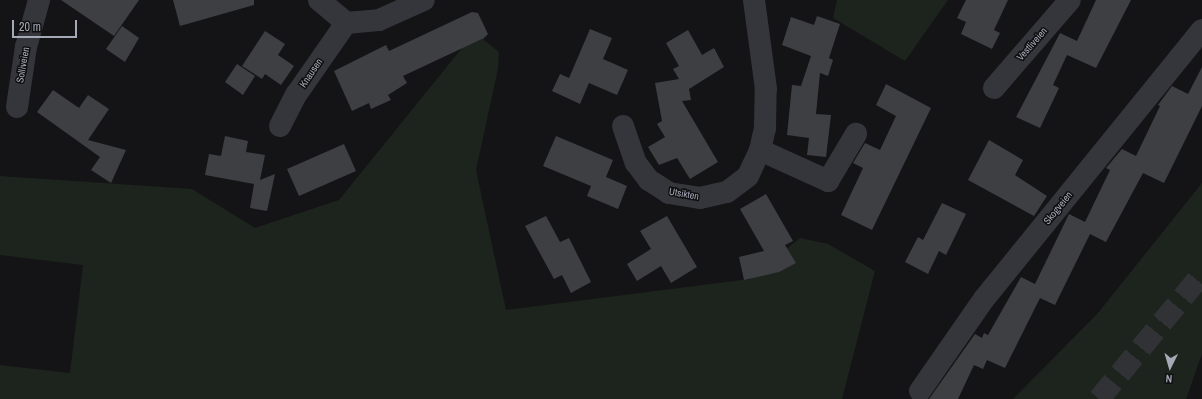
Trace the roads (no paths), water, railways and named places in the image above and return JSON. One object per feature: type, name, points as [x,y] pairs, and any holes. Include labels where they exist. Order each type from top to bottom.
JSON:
[{"type":"street","name":"Solliveien","points":[[17,107],[26,47],[39,0]]},
{"type":"street","points":[[319,0],[346,24],[379,20],[424,0]]},
{"type":"street","name":"Utsikten","points":[[623,126],[636,163],[648,180],[669,193],[700,198],[727,192],[748,176],[760,150],[765,128],[766,89],[754,0]]},
{"type":"street","name":"Vestliveien","points":[[994,88],[1070,0]]},
{"type":"street","name":"Knausen","points":[[280,126],[296,95],[346,24]]},
{"type":"street","name":"Skogveien","points":[[920,391],[984,299],[1202,30]]},
{"type":"street","points":[[760,150],[828,181],[856,134]]},
{"type":"tunnel","points":[[1099,399],[1202,274]]}]
